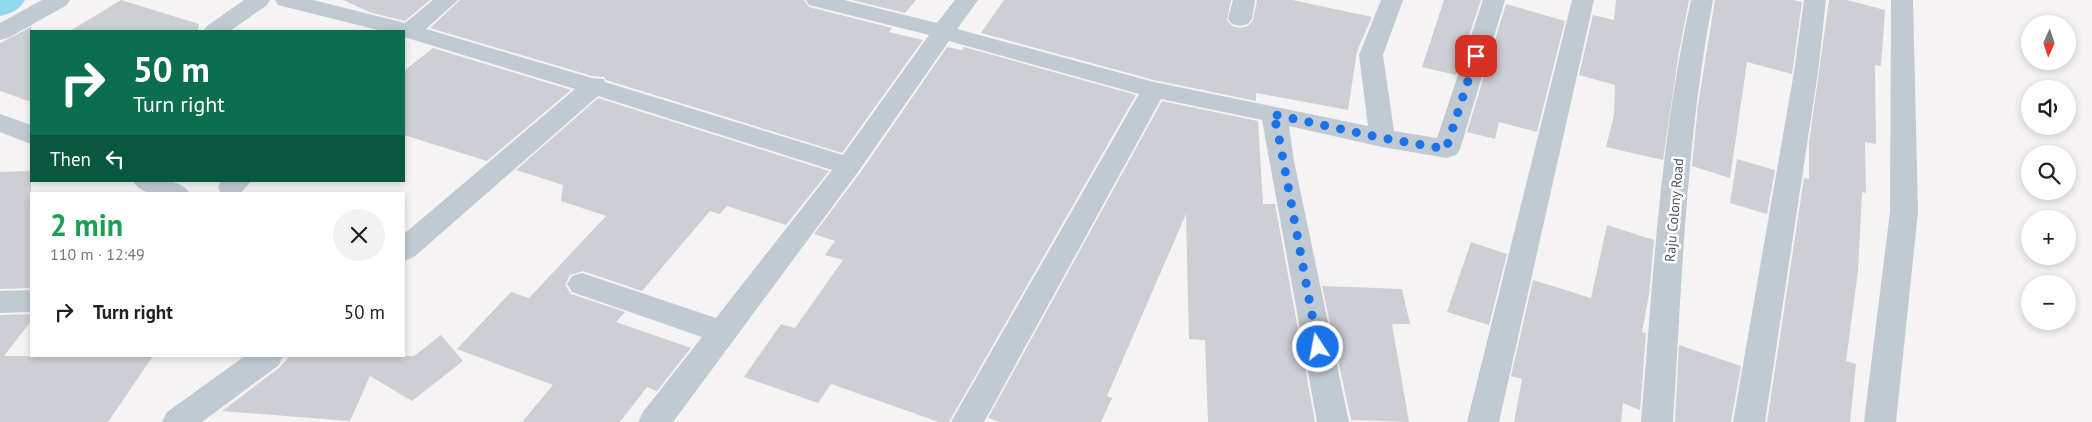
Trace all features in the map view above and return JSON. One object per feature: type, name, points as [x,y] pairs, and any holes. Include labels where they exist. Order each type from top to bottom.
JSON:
[{"type":"street","points":[[0,33],[59,0]]},
{"type":"street","points":[[216,30],[259,0]]},
{"type":"street","points":[[286,0],[381,30]]},
{"type":"street","points":[[447,0],[413,40],[595,85],[849,166]]},
{"type":"street","points":[[817,0],[943,32],[1154,90],[1382,138],[1446,149],[1494,0]]},
{"type":"street","points":[[654,422],[849,166],[967,0]]},
{"type":"street","points":[[1382,138],[1371,55],[1392,0]]},
{"type":"street","points":[[1483,422],[1583,0]]},
{"type":"street","name":"Raju Colony Road","points":[[1657,422],[1672,218],[1689,62],[1702,0]]},
{"type":"street","points":[[1749,422],[1806,72],[1815,0]]},
{"type":"street","points":[[1880,422],[1904,212],[1902,0]]},
{"type":"street","points":[[405,249],[595,85]]},
{"type":"street","points":[[967,422],[1154,90]]},
{"type":"street","points":[[1272,114],[1277,127],[1333,422]]},
{"type":"street","points":[[0,122],[30,135]]},
{"type":"street","points":[[148,182],[172,192]]},
{"type":"street","points":[[582,284],[723,332]]},
{"type":"street","points":[[0,302],[30,301]]},
{"type":"street","points":[[178,422],[267,357]]},
{"type":"building","points":[[121,0],[199,24],[198,30],[72,30]]},
{"type":"building","points":[[343,0],[430,0],[405,21],[372,13]]},
{"type":"building","points":[[460,0],[804,0],[809,7],[892,28],[889,32],[923,40],[842,153],[606,80],[604,77],[592,76],[430,28]]},
{"type":"building","points":[[852,0],[916,0],[905,13]]},
{"type":"building","points":[[1004,0],[1231,0],[1227,20],[1232,26],[1240,28],[1248,26],[1253,20],[1257,0],[1292,0],[1372,17],[1357,51],[1348,110],[1256,93],[1256,101],[1154,80],[981,33]]},
{"type":"building","points":[[1444,0],[1481,0],[1456,75],[1422,67]]},
{"type":"building","points":[[1616,0],[1689,0],[1679,52],[1663,160],[1606,147],[1614,115],[1615,85],[1579,75],[1593,15],[1614,20]]},
{"type":"building","points":[[1715,0],[1793,0],[1802,2],[1792,74],[1747,62],[1730,178],[1692,166],[1698,105]]},
{"type":"building","points":[[1829,0],[1847,0],[1885,10],[1881,66],[1875,65],[1876,144],[1865,142],[1866,193],[1862,192],[1858,271],[1846,361],[1856,364],[1850,422],[1767,422],[1804,178],[1809,179],[1809,143]]},
{"type":"building","points":[[1506,4],[1565,21],[1537,132],[1499,122],[1495,139],[1467,132]]},
{"type":"building","points":[[31,27],[30,102],[0,91],[0,43]]},
{"type":"building","points":[[947,47],[962,50],[964,47],[1136,95],[949,422],[939,422],[831,384],[818,403],[744,377],[781,324],[795,328],[843,260],[825,255],[835,241],[814,234],[860,173]]},
{"type":"building","points":[[433,48],[571,90],[487,161],[405,135],[405,70]]},
{"type":"building","points":[[598,98],[829,171],[786,225],[727,206],[720,214],[710,211],[642,291],[583,271],[570,275],[565,285],[571,294],[625,312],[616,322],[691,348],[657,391],[647,387],[620,422],[522,422],[553,385],[457,349],[511,292],[529,298],[606,216],[561,201],[563,185],[516,170]]},
{"type":"building","points":[[1162,101],[1258,121],[1263,204],[1275,204],[1315,422],[1208,422],[1205,340],[1189,339],[1186,214],[1107,396],[1112,398],[1101,422],[1000,422],[988,418]]},
{"type":"building","points":[[1737,159],[1775,170],[1767,214],[1730,203]]},
{"type":"building","points":[[30,171],[30,288],[0,289],[0,172]]},
{"type":"building","points":[[1607,225],[1654,240],[1649,294],[1642,332],[1646,333],[1640,410],[1623,403],[1621,422],[1514,422],[1522,379],[1511,376],[1533,280],[1591,298]]},
{"type":"building","points":[[1471,242],[1507,254],[1489,325],[1447,312]]},
{"type":"building","points":[[1322,286],[1402,289],[1410,324],[1392,324],[1409,422],[1351,420]]},
{"type":"building","points":[[30,314],[30,322],[4,356],[152,357],[108,422],[0,422],[0,315]]},
{"type":"building","points":[[441,335],[463,361],[412,401],[370,376],[350,421],[222,411],[280,367],[289,357],[414,356]]},
{"type":"building","points":[[1679,345],[1741,366],[1731,422],[1675,422]]},
{"type":"waterway","points":[[0,6],[9,0]]},
{"type":"route","points":[[1318,347],[1277,127],[1272,114],[1382,138],[1446,149],[1476,56]]}]
